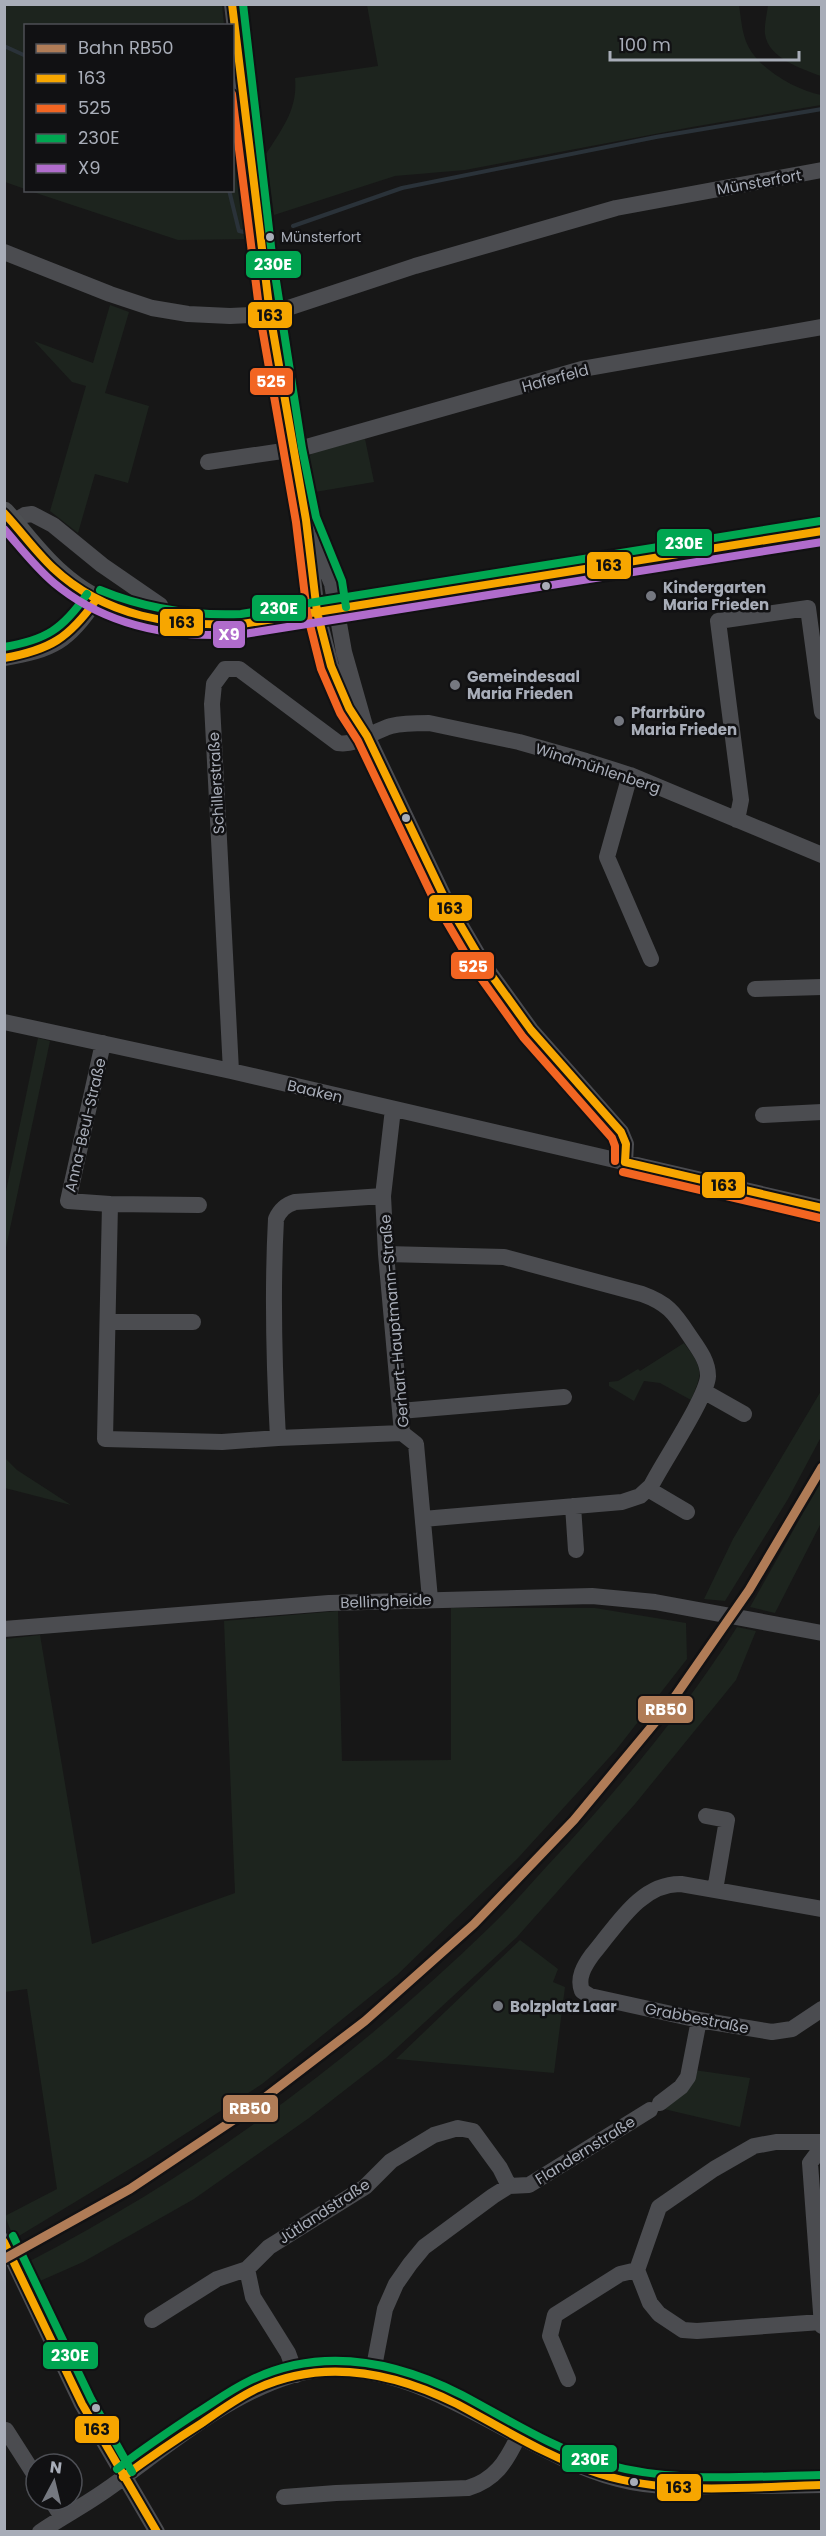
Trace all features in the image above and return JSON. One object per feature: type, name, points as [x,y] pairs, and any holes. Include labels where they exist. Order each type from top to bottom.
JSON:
[{"type":"main road","points":[[9,517],[35,550],[61,576],[96,600],[143,618],[169,623],[216,626],[822,531]]},
{"type":"street","points":[[232,4],[270,314],[292,450],[306,520],[332,584],[326,610],[344,652],[361,706],[367,736],[444,897],[484,965],[531,1030],[621,1132],[626,1144],[625,1162]]},
{"type":"street","name":"Münsterfort","points":[[4,252],[152,308],[199,315],[270,314],[415,266],[616,208],[822,170]]},
{"type":"street","name":"Haferfeld","points":[[208,462],[292,450],[582,369],[822,327]]},
{"type":"street","points":[[9,517],[32,514],[53,525],[102,565],[160,605],[169,623]]},
{"type":"street","points":[[4,658],[44,650],[60,642],[81,624],[96,600]]},
{"type":"street","points":[[737,820],[741,800],[718,621],[808,608],[822,712]]},
{"type":"street","name":"Schillerstraße","points":[[231,1071],[212,704],[214,684],[225,669],[235,668],[264,687],[334,741],[352,744],[367,736]]},
{"type":"street","name":"Windmühlenberg","points":[[367,736],[392,726],[429,723],[540,748],[630,776],[822,855]]},
{"type":"street","points":[[630,776],[607,856],[651,959]]},
{"type":"street","points":[[755,989],[822,987]]},
{"type":"street","name":"Baaken","points":[[4,1022],[231,1071],[822,1208]]},
{"type":"street","name":"Anna-Beul-Straße","points":[[103,1043],[68,1201],[199,1205]]},
{"type":"street","name":"Gerhart-Hauptmann-Straße","points":[[393,1109],[383,1196],[386,1254],[402,1433],[416,1444],[430,1599]]},
{"type":"street","points":[[763,1115],[822,1112]]},
{"type":"street","points":[[278,1438],[273,1329],[276,1219],[288,1204],[295,1202],[383,1196]]},
{"type":"street","points":[[110,1204],[105,1439],[222,1442],[402,1433]]},
{"type":"street","points":[[386,1254],[504,1257],[656,1299],[674,1312],[706,1362],[708,1376],[705,1392],[648,1489],[632,1501],[423,1519]]},
{"type":"street","points":[[108,1322],[194,1322]]},
{"type":"street","points":[[705,1392],[744,1414]]},
{"type":"street","points":[[400,1411],[564,1397]]},
{"type":"street","points":[[648,1489],[687,1512]]},
{"type":"street","points":[[573,1506],[576,1550]]},
{"type":"street","name":"Bellingheide","points":[[4,1629],[329,1603],[592,1596],[655,1602],[822,1633]]},
{"type":"street","points":[[706,1816],[727,1820],[715,1890]]},
{"type":"street","name":"Grabbestraße","points":[[822,1909],[668,1884],[651,1890],[636,1904],[586,1963],[579,1983],[582,1991],[591,1996],[699,2020],[772,2032],[792,2029],[822,2009]]},
{"type":"street","name":"Flandernstraße","points":[[373,2372],[385,2309],[396,2284],[424,2247],[509,2186],[529,2185],[655,2106],[681,2087],[688,2077],[699,2020]]},
{"type":"street","name":"Jütlandstraße","points":[[152,2320],[217,2279],[248,2269],[269,2247],[365,2187],[391,2161],[434,2135],[458,2128],[473,2131],[509,2186]]},
{"type":"street","points":[[822,2142],[776,2142],[754,2146],[662,2203],[656,2213],[637,2270],[650,2303],[671,2323],[683,2330],[821,2324],[819,2243],[810,2163],[822,2147]]},
{"type":"street","points":[[4,2241],[82,2404],[157,2532]]},
{"type":"street","points":[[248,2269],[253,2297],[288,2353],[296,2374]]},
{"type":"street","points":[[568,2379],[550,2336],[555,2315],[621,2274],[637,2270]]},
{"type":"street","points":[[40,2532],[108,2489],[150,2456],[239,2398],[262,2386],[296,2374],[340,2370],[373,2372],[417,2386],[591,2471],[646,2485],[666,2487],[822,2485]]},
{"type":"street","points":[[6,2430],[24,2458]]},
{"type":"street","points":[[284,2497],[468,2488],[482,2484],[495,2475],[505,2463],[518,2437]]},
{"type":"street","points":[[59,2512],[62,2517]]},
{"type":"shaded area","points":[[5,4],[222,5],[224,24],[24,24],[24,189],[5,182]]},
{"type":"shaded area","points":[[367,5],[739,5],[744,36],[754,55],[770,71],[790,84],[821,95],[821,105],[465,170],[395,176],[274,215],[266,154],[288,118],[294,99],[295,78],[378,66]]},
{"type":"shaded area","points":[[768,5],[821,5],[821,76],[787,61],[772,50],[765,34]]},
{"type":"shaded area","points":[[234,107],[249,239],[178,240],[33,192],[234,192]]},
{"type":"shaded area","points":[[110,305],[129,312],[105,393],[149,406],[128,483],[95,474],[78,533],[50,511],[86,386],[72,382],[34,341],[93,363]]},
{"type":"shaded area","points":[[365,439],[374,482],[315,492],[308,459],[313,451]]},
{"type":"shaded area","points":[[38,1038],[50,1041],[5,1252],[5,1196]]},
{"type":"shaded area","points":[[684,1343],[695,1359],[699,1370],[698,1383],[691,1400],[660,1383],[644,1381],[634,1401],[609,1386],[609,1382],[618,1381],[638,1369],[640,1371]]},
{"type":"shaded area","points":[[821,1391],[821,1437],[788,1499],[725,1601],[704,1599],[733,1539]]},
{"type":"shaded area","points":[[4,1457],[17,1470],[71,1505],[5,1488]]},
{"type":"shaded area","points":[[821,1481],[821,1523],[775,1613],[750,1607]]},
{"type":"shaded area","points":[[451,1608],[595,1608],[686,1623],[687,1659],[616,1750],[518,1858],[397,1975],[262,2084],[151,2156],[14,2239],[5,2216],[57,2189],[27,1989],[5,1992],[5,1639],[40,1635],[92,1944],[235,1893],[224,1621],[338,1611],[342,1761],[451,1760]]},
{"type":"shaded area","points":[[737,1627],[756,1631],[736,1680],[635,1804],[517,1937],[386,2058],[309,2118],[194,2199],[83,2262],[40,2281],[28,2262],[91,2228],[214,2152],[330,2067],[440,1974],[510,1907],[609,1797],[676,1715]]},
{"type":"shaded area","points":[[520,1940],[558,1969],[553,1982],[565,1987],[554,2073],[396,2059]]},
{"type":"shaded area","points":[[694,2070],[750,2078],[740,2127],[664,2109]]},
{"type":"waterway","points":[[4,46],[24,55]]},
{"type":"waterway","points":[[293,226],[402,188],[656,137],[822,109]]},
{"type":"waterway","points":[[229,192],[239,231],[244,232]]},
{"type":"rail line","name":"RB50","points":[[4,2259],[130,2189],[250,2109],[365,2021],[474,1924],[574,1820],[667,1708],[749,1590],[822,1467]]},
{"type":"transit line","name":"163","points":[[232,4],[270,314],[306,520],[317,612],[331,666],[349,708],[367,736],[444,897],[484,965],[531,1030],[621,1132],[626,1144],[625,1162]]},
{"type":"transit line","name":"230E","points":[[243,4],[272,255],[302,448],[316,517],[342,581],[346,607]]},
{"type":"transit line","name":"525","points":[[234,110],[260,316],[296,522],[307,613],[321,669],[340,713],[358,741],[435,902],[475,970],[523,1037],[612,1138],[615,1146],[615,1161]]},
{"type":"transit line","name":"163","points":[[4,513],[53,568],[73,585],[95,598],[141,616],[166,621],[216,624],[242,624],[822,531]]},
{"type":"transit line","name":"230E","points":[[100,590],[134,602],[169,610],[204,614],[241,614],[820,521]]},
{"type":"transit line","name":"X9","points":[[4,529],[54,583],[97,611],[143,627],[168,632],[218,635],[244,634],[822,542]]},
{"type":"transit line","name":"230E","points":[[4,647],[31,641],[52,631],[70,616],[87,594]]},
{"type":"transit line","name":"163","points":[[4,658],[34,651],[57,640],[77,624],[96,600]]},
{"type":"transit line","name":"163","points":[[625,1162],[822,1208]]},
{"type":"transit line","name":"525","points":[[623,1172],[820,1218]]},
{"type":"transit line","name":"230E","points":[[13,2236],[91,2399],[132,2472]]},
{"type":"transit line","name":"163","points":[[4,2242],[82,2404],[157,2532]]},
{"type":"transit line","name":"230E","points":[[117,2469],[165,2434],[249,2381],[276,2370],[330,2361],[384,2366],[437,2383],[532,2433],[586,2458],[605,2464],[685,2477],[822,2475]]},
{"type":"transit line","name":"163","points":[[123,2477],[228,2405],[256,2389],[281,2379],[332,2372],[383,2377],[433,2393],[563,2460],[627,2481],[682,2488],[822,2485]]},
{"type":"place","name":"Münsterfort","points":[[270,237]]},
{"type":"place","name":"Kindergarten Maria Frieden","points":[[651,596]]},
{"type":"place","name":"Gemeindesaal Maria Frieden","points":[[455,685]]},
{"type":"place","name":"Pfarrbüro Maria Frieden","points":[[619,721]]},
{"type":"place","name":"Bolzplatz Laar","points":[[498,2006]]}]
